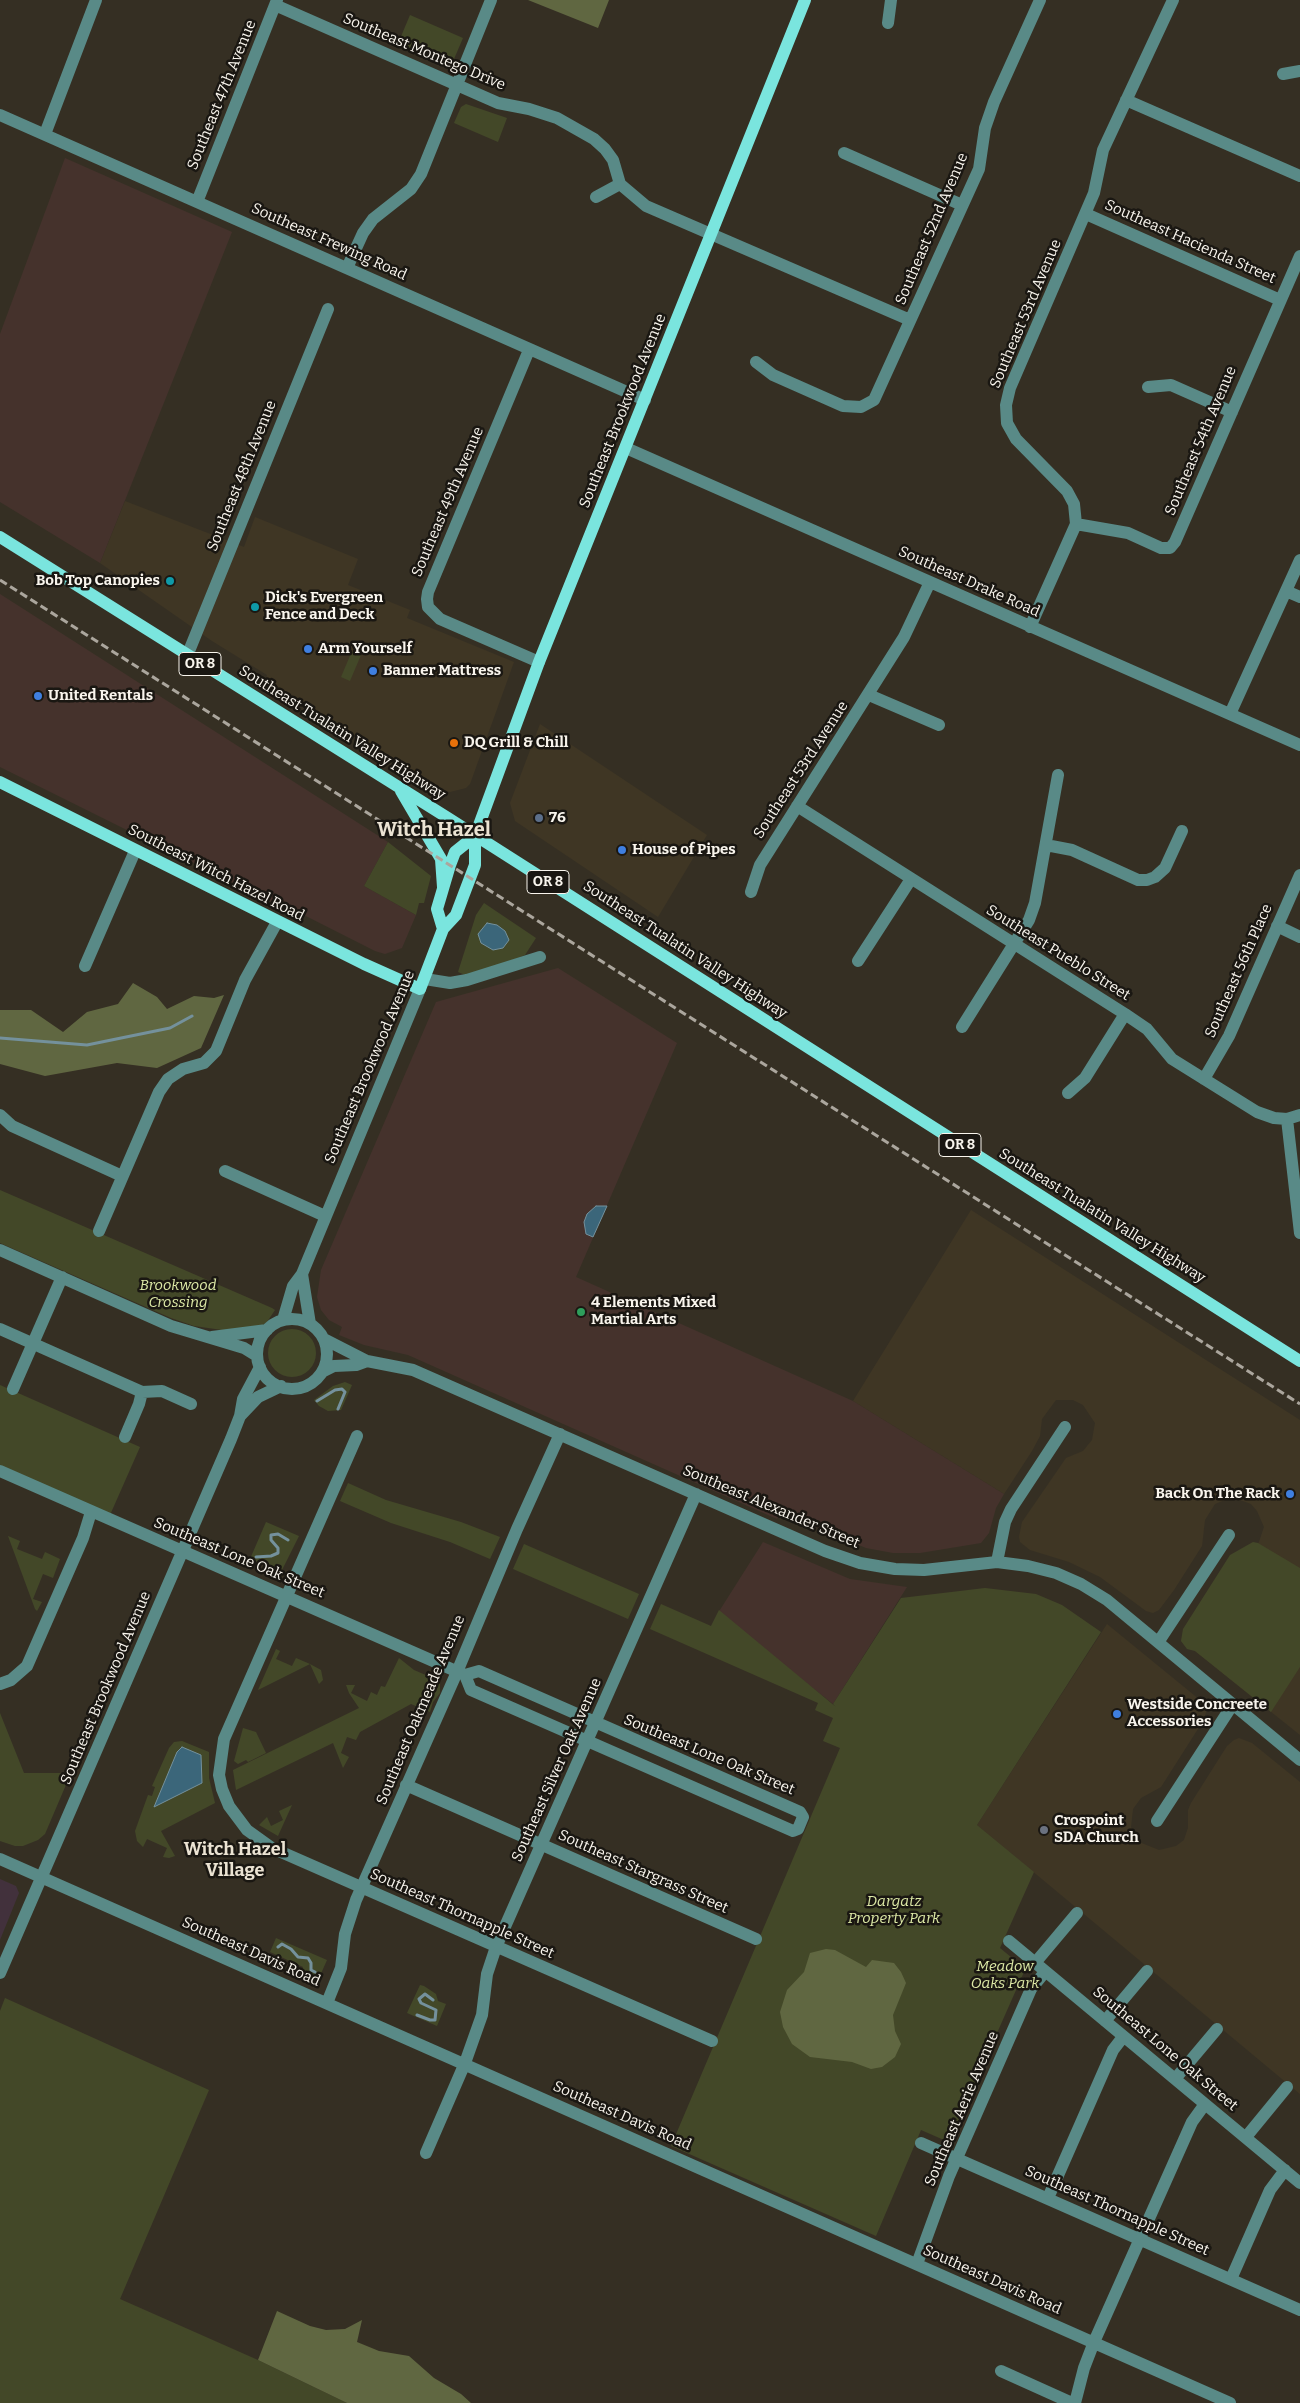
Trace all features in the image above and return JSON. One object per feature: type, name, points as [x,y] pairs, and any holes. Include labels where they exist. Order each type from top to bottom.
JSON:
[{"type":"main road","name":"Southeast Brookwood Avenue","points":[[423,984],[444,929],[456,915],[476,865],[475,836],[539,662],[805,0]]},
{"type":"main road","name":"Southeast Tualatin Valley Highway","points":[[0,537],[1300,1360]]},
{"type":"main road","name":"Southeast Witch Hazel Road","points":[[0,782],[277,922],[379,971],[423,984]]},
{"type":"main road","points":[[400,789],[441,859],[443,888]]},
{"type":"main road","points":[[444,929],[437,910],[455,852],[475,836]]},
{"type":"street","points":[[45,134],[96,0]]},
{"type":"street","points":[[347,268],[363,233],[373,219],[411,189],[421,174],[491,0]]},
{"type":"street","points":[[888,22],[891,0]]},
{"type":"street","name":"Southeast 52nd Avenue","points":[[756,362],[773,375],[844,406],[861,407],[868,405],[878,393],[979,169],[985,128],[994,102],[1040,0]]},
{"type":"street","name":"Southeast 53rd Avenue","points":[[1076,524],[1074,504],[1067,491],[1016,439],[1007,423],[1006,405],[1010,388],[1094,193],[1103,150],[1173,0]]},
{"type":"street","name":"Southeast Montego Drive","points":[[276,3],[498,103],[542,112],[594,139],[613,160],[620,184]]},
{"type":"street","name":"Southeast 47th Avenue","points":[[197,202],[276,3]]},
{"type":"street","points":[[1283,74],[1300,71]]},
{"type":"street","points":[[1126,100],[1300,176]]},
{"type":"street","name":"Southeast Frewing Road","points":[[0,114],[645,400]]},
{"type":"street","points":[[844,153],[962,205]]},
{"type":"street","points":[[596,197],[620,184],[646,206],[910,320]]},
{"type":"street","name":"Southeast Hacienda Street","points":[[1086,214],[1280,300]]},
{"type":"street","name":"Southeast 54th Avenue","points":[[1076,524],[1128,533],[1161,548],[1170,548],[1175,542],[1300,256]]},
{"type":"street","name":"Southeast 48th Avenue","points":[[187,656],[328,309]]},
{"type":"street","name":"Southeast 49th Avenue","points":[[529,350],[428,592],[427,599],[428,607],[440,619],[539,662]]},
{"type":"street","points":[[1148,387],[1171,385],[1232,412]]},
{"type":"street","name":"Southeast Drake Road","points":[[626,448],[1300,745]]},
{"type":"street","points":[[1030,627],[1076,524]]},
{"type":"street","points":[[1230,714],[1300,560]]},
{"type":"street","name":"Southeast 53rd Avenue","points":[[751,892],[760,865],[904,637],[930,582]]},
{"type":"street","points":[[1286,591],[1300,597]]},
{"type":"street","name":"Southeast 53rd Avenue","points":[[869,694],[939,725]]},
{"type":"street","points":[[962,1027],[1030,920],[1035,903],[1058,775]]},
{"type":"street","name":"Southeast Pueblo Street","points":[[797,806],[1125,1014],[1147,1029],[1172,1059],[1257,1112],[1274,1118],[1287,1119],[1300,1116]]},
{"type":"street","points":[[1046,846],[1072,850],[1138,880],[1147,880],[1155,877],[1165,868],[1182,830]]},
{"type":"street","points":[[85,966],[135,851]]},
{"type":"street","name":"Southeast 56th Place","points":[[1204,1079],[1230,1036],[1300,875]]},
{"type":"street","points":[[858,961],[911,879]]},
{"type":"street","points":[[99,1231],[150,1109],[168,1079],[183,1069],[204,1063],[216,1051],[245,980],[277,922]]},
{"type":"street","points":[[1277,926],[1300,937]]},
{"type":"street","name":"Southeast Witch Hazel Road","points":[[423,984],[467,980],[540,958]]},
{"type":"street","name":"Southeast Brookwood Avenue","points":[[283,1320],[293,1286],[302,1274],[423,984]]},
{"type":"street","points":[[1068,1094],[1084,1078],[1125,1014]]},
{"type":"street","points":[[0,1115],[12,1126],[122,1176]]},
{"type":"street","points":[[1287,1119],[1300,1233]]},
{"type":"street","points":[[225,1171],[325,1216]]},
{"type":"street","points":[[0,1250],[171,1326],[244,1348],[259,1362]]},
{"type":"street","points":[[302,1274],[310,1324]]},
{"type":"street","points":[[13,1389],[62,1277]]},
{"type":"street","points":[[212,1337],[267,1330],[283,1320],[300,1320],[310,1324],[324,1339],[327,1355],[322,1372],[306,1386],[292,1388],[281,1386],[264,1375],[259,1362],[258,1349],[267,1330]]},
{"type":"street","points":[[0,1330],[142,1392],[162,1391],[191,1404]]},
{"type":"street","name":"Southeast Alexander Street","points":[[324,1339],[358,1355],[366,1361],[413,1370],[825,1551],[860,1563],[895,1569],[924,1570],[997,1562],[1028,1566],[1056,1573],[1080,1584],[1107,1600],[1159,1641],[1300,1760]]},
{"type":"street","name":"Southeast Alexander Street","points":[[322,1372],[334,1366],[356,1365],[366,1361]]},
{"type":"street","name":"Southeast Brookwood Avenue","points":[[0,1973],[183,1551],[240,1416],[243,1399],[259,1362]]},
{"type":"street","name":"Southeast Brookwood Avenue","points":[[240,1416],[258,1397],[281,1386]]},
{"type":"street","points":[[125,1437],[142,1392]]},
{"type":"street","points":[[997,1562],[1005,1522],[1011,1509],[1065,1427]]},
{"type":"street","name":"Southeast Oakmeade Avenue","points":[[327,2003],[340,1968],[348,1922],[362,1887],[406,1785],[461,1674],[517,1529],[560,1434]]},
{"type":"street","name":"Southeast Thornapple Street","points":[[357,1436],[224,1739],[219,1767],[222,1789],[236,1818],[259,1840],[496,1947],[712,2041]]},
{"type":"street","name":"Southeast Lone Oak Street","points":[[0,1471],[461,1674],[480,1671],[800,1812],[803,1817],[798,1829],[793,1831],[471,1690],[461,1674]]},
{"type":"street","name":"Southeast Silver Oak Avenue","points":[[426,2153],[482,2015],[487,1974],[496,1947],[696,1494]]},
{"type":"street","points":[[0,1684],[22,1671],[37,1644],[83,1538],[91,1512]]},
{"type":"street","points":[[1159,1641],[1229,1535]]},
{"type":"street","points":[[1157,1820],[1233,1704]]},
{"type":"street","name":"Southeast Stargrass Street","points":[[406,1785],[756,1939]]},
{"type":"street","name":"Southeast Davis Road","points":[[0,1859],[1230,2403]]},
{"type":"street","points":[[1035,1963],[1077,1913]]},
{"type":"street","name":"Southeast Lone Oak Street","points":[[1009,1941],[1300,2183]]},
{"type":"street","points":[[1105,2021],[1147,1971]]},
{"type":"street","name":"Southeast Aerie Avenue","points":[[917,2264],[957,2158],[1031,1989],[1045,1972]]},
{"type":"street","points":[[1175,2079],[1217,2029]]},
{"type":"street","points":[[1048,2198],[1113,2050],[1123,2037]]},
{"type":"street","points":[[1246,2138],[1287,2088]]},
{"type":"street","points":[[1001,2371],[1074,2403],[1094,2342],[1192,2122],[1205,2104]]},
{"type":"street","name":"Southeast Thornapple Street","points":[[921,2143],[1300,2310]]},
{"type":"street","points":[[1231,2279],[1270,2190],[1285,2170]]},
{"type":"shaded area","points":[[65,158],[232,232],[100,563],[0,502],[0,334]]},
{"type":"shaded area","points":[[125,501],[244,547],[255,517],[358,559],[348,585],[410,610],[407,618],[514,662],[470,784],[466,788],[450,792],[441,790],[266,679],[267,675],[212,641],[100,563]]},
{"type":"shaded area","points":[[0,594],[388,842],[364,886],[416,915],[402,948],[385,954],[375,951],[296,911],[294,913],[0,767]]},
{"type":"shaded area","points":[[540,724],[707,835],[658,917],[515,821],[510,803]]},
{"type":"shaded area","points":[[558,968],[677,1043],[576,1277],[853,1401],[1004,1494],[996,1508],[989,1533],[981,1543],[920,1553],[893,1553],[866,1548],[780,1513],[777,1519],[408,1355],[364,1345],[339,1335],[342,1327],[329,1320],[321,1310],[317,1297],[321,1270],[436,1002]]},
{"type":"shaded area","points":[[971,1210],[1300,1420],[1300,1735],[1190,1647],[1259,1542],[1264,1527],[1257,1511],[1251,1504],[1232,1497],[1215,1504],[1205,1520],[1202,1546],[1174,1590],[1159,1610],[1153,1613],[1146,1611],[1100,1577],[1069,1562],[1030,1550],[1020,1542],[1022,1522],[1066,1458],[1083,1451],[1092,1440],[1095,1423],[1083,1405],[1073,1400],[1056,1400],[1042,1419],[1040,1436],[1032,1451],[1004,1494],[853,1401]]},
{"type":"shaded area","points":[[763,1542],[850,1579],[907,1587],[833,1704],[718,1613]]},
{"type":"shaded area","points":[[1107,1624],[1200,1700],[1207,1710],[1203,1721],[1161,1787],[1141,1798],[1133,1809],[1131,1827],[1139,1842],[1159,1850],[1176,1846],[1184,1840],[1188,1828],[1188,1810],[1191,1803],[1227,1746],[1239,1738],[1252,1743],[1300,1782],[1300,2094],[977,1825]]},
{"type":"shaded area","points":[[0,1879],[16,1886],[19,1893],[0,1940]]},
{"type":"green space","points":[[528,0],[609,0],[598,28]]},
{"type":"green space","points":[[410,15],[463,38],[451,66],[444,67],[397,46]]},
{"type":"green space","points":[[466,104],[507,118],[498,142],[454,123],[461,107]]},
{"type":"green space","points":[[352,651],[361,655],[350,681],[341,677]]},
{"type":"green space","points":[[388,842],[431,876],[424,903],[419,903],[416,915],[364,886]]},
{"type":"green space","points":[[484,903],[536,938],[525,955],[478,974],[465,975],[458,972],[476,915]]},
{"type":"green space","points":[[133,983],[157,997],[167,1009],[194,996],[214,998],[224,995],[201,1048],[157,1068],[117,1063],[45,1076],[0,1064],[0,1010],[31,1010],[63,1032],[87,1012],[118,1004]]},
{"type":"green space","name":"Brookwood Crossing","points":[[0,1190],[275,1310],[267,1322],[258,1328],[229,1331],[194,1326],[171,1318],[0,1243]]},
{"type":"green space","points":[[292,1329],[301,1331],[309,1336],[314,1344],[316,1353],[314,1362],[309,1370],[301,1375],[292,1377],[283,1375],[275,1370],[270,1362],[268,1353],[270,1344],[275,1336],[283,1331]]},
{"type":"green space","points":[[345,1382],[352,1385],[341,1410],[328,1411],[319,1406],[314,1400],[333,1386]]},
{"type":"green space","points":[[0,1385],[140,1447],[110,1515],[0,1468]]},
{"type":"green space","points":[[348,1483],[386,1500],[461,1522],[500,1537],[490,1559],[450,1542],[391,1523],[340,1501]]},
{"type":"green space","points":[[266,1522],[299,1536],[281,1572],[250,1559]]},
{"type":"green space","points":[[8,1536],[20,1541],[17,1549],[42,1559],[45,1552],[60,1559],[53,1578],[43,1574],[33,1599],[42,1602],[37,1611],[35,1609]]},
{"type":"green space","points":[[1253,1542],[1258,1543],[1300,1568],[1300,1667],[1271,1712],[1195,1651],[1187,1649],[1181,1641],[1183,1629],[1230,1555]]},
{"type":"green space","points":[[524,1544],[639,1594],[628,1619],[513,1569]]},
{"type":"green space","name":"Dargatz Property Park","points":[[985,1588],[1036,1594],[1062,1605],[1101,1632],[977,1825],[1034,1872],[1000,1948],[1023,1967],[1024,1972],[951,2137],[944,2140],[921,2130],[876,2236],[671,2146],[840,1748],[823,1741],[833,1718],[815,1710],[818,1703],[650,1629],[661,1604],[711,1626],[719,1610],[836,1707],[833,1704],[901,1598]]},
{"type":"green space","points":[[276,1649],[280,1651],[276,1659],[292,1666],[296,1658],[310,1664],[258,1690]]},
{"type":"green space","points":[[399,1658],[414,1670],[435,1679],[440,1684],[440,1693],[433,1702],[430,1712],[411,1704],[360,1732],[356,1740],[347,1737],[341,1753],[349,1757],[343,1768],[333,1743],[236,1790],[233,1770],[359,1708],[346,1685],[355,1685],[351,1693],[367,1701],[371,1692],[377,1695],[381,1686],[385,1687]]},
{"type":"green space","points":[[310,1664],[321,1670],[323,1680],[319,1684]]},
{"type":"green space","points":[[0,1713],[24,1773],[71,1773],[45,1834],[38,1840],[23,1846],[15,1846],[0,1841]]},
{"type":"green space","points":[[243,1728],[256,1732],[266,1753],[248,1762],[246,1760],[238,1764],[234,1761]]},
{"type":"green space","points":[[182,1741],[209,1752],[209,1778],[215,1803],[161,1831],[175,1856],[169,1858],[163,1857],[167,1848],[147,1839],[143,1847],[137,1841],[135,1831],[148,1795],[152,1796],[155,1787],[152,1786],[169,1748],[174,1742]]},
{"type":"green space","points":[[292,1805],[278,1836],[259,1825],[267,1817],[271,1826],[283,1820],[279,1811]]},
{"type":"green space","points":[[276,1938],[327,1960],[319,1978],[302,1970],[303,1967],[270,1952]]},
{"type":"green space","points":[[826,1949],[835,1950],[866,1967],[872,1960],[894,1963],[901,1972],[906,1983],[893,2015],[895,2031],[901,2044],[895,2057],[882,2067],[871,2069],[852,2062],[810,2057],[792,2044],[783,2027],[780,2012],[787,1990],[804,1972],[810,1953]]},
{"type":"green space","points":[[420,1985],[436,1994],[438,2001],[446,2004],[437,2026],[407,2013]]},
{"type":"green space","points":[[5,1998],[209,2090],[120,2299],[258,2360],[347,2403],[0,2403],[0,2011]]},
{"type":"green space","points":[[277,2311],[310,2326],[326,2330],[345,2329],[362,2320],[357,2342],[379,2351],[409,2356],[434,2378],[461,2394],[471,2403],[347,2403],[258,2360]]},
{"type":"water","points":[[487,923],[497,925],[505,931],[509,940],[503,948],[493,950],[481,943],[478,934]]},
{"type":"water","points":[[596,1206],[607,1206],[593,1237],[586,1234],[584,1222],[587,1214]]},
{"type":"water","points":[[182,1747],[201,1755],[202,1783],[154,1807],[177,1752]]},
{"type":"waterway","points":[[0,1038],[87,1045],[170,1028],[192,1016]]},
{"type":"waterway","points":[[317,1401],[335,1390],[342,1389],[345,1392],[338,1409]]},
{"type":"waterway","points":[[256,1557],[271,1556],[278,1553],[278,1548],[271,1540],[271,1535],[278,1534],[288,1540]]},
{"type":"waterway","points":[[278,1947],[282,1944],[291,1949],[298,1957],[308,1958],[311,1963],[311,1970],[315,1972]]},
{"type":"waterway","points":[[417,2015],[435,2020],[436,2010],[421,2003],[419,1999],[425,1994],[433,2000]]},
{"type":"railway","points":[[0,580],[1300,1404]]},
{"type":"place","name":"Bob Top Canopies","points":[[170,581]]},
{"type":"place","name":"Dick's Evergreen Fence and Deck","points":[[255,607]]},
{"type":"place","name":"Arm Yourself","points":[[308,649]]},
{"type":"place","name":"Banner Mattress","points":[[373,671]]},
{"type":"place","name":"United Rentals","points":[[38,696]]},
{"type":"place","name":"DQ Grill & Chill","points":[[454,743]]},
{"type":"place","name":"76","points":[[539,818]]},
{"type":"place","name":"House of Pipes","points":[[622,850]]},
{"type":"place","name":"4 Elements Mixed Martial Arts","points":[[581,1312]]},
{"type":"place","name":"Back On The Rack","points":[[1290,1494]]},
{"type":"place","name":"Westside Concreete Accessories","points":[[1117,1714]]},
{"type":"place","name":"Crospoint SDA Church","points":[[1044,1830]]},
{"type":"district","name":"Witch Hazel","points":[[434,830]]},
{"type":"district","name":"Witch Hazel Village","points":[[235,1860]]},
{"type":"park label","name":"Meadow Oaks Park","points":[[1005,1976]]}]
